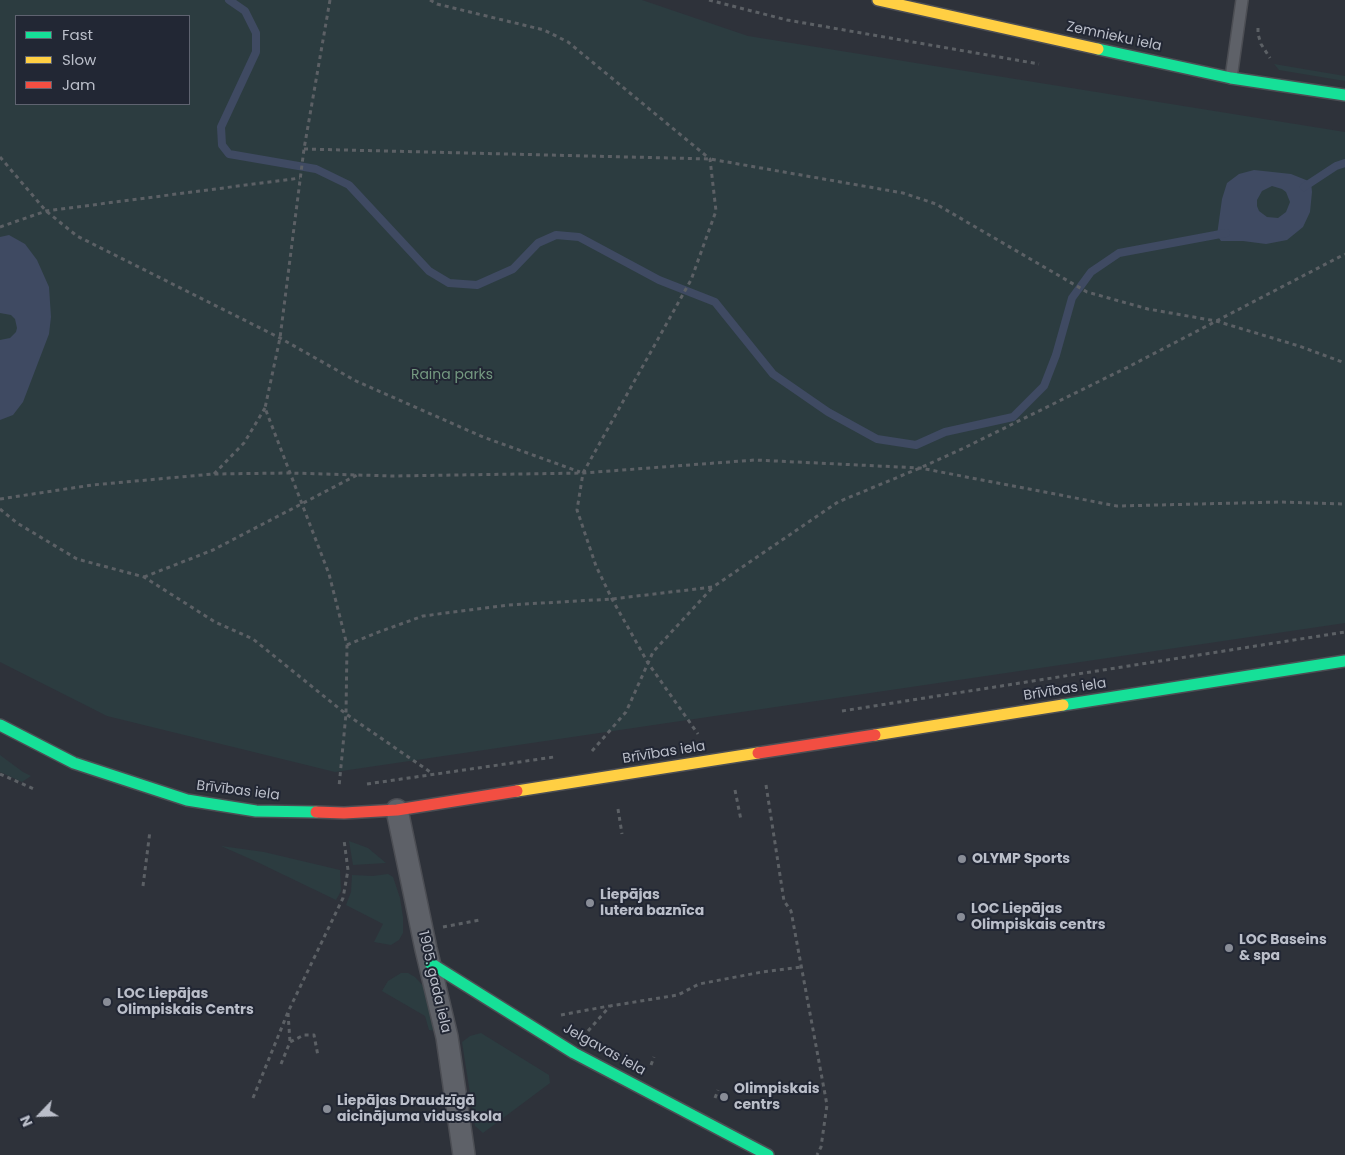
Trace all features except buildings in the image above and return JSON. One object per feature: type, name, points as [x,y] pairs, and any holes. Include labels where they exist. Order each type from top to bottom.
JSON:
[{"type":"main road","name":"Zemnieku iela","points":[[878,0],[1231,78],[1345,95]]},
{"type":"main road","name":"Brīvības iela","points":[[0,725],[74,763],[187,800],[256,811],[344,813],[397,810],[1345,661]]},
{"type":"main road","name":"Jelgavas iela","points":[[430,963],[574,1053],[768,1155]]},
{"type":"street","name":"1905. gada iela","points":[[397,810],[448,1036],[464,1155]]},
{"type":"lane","points":[[1231,78],[1242,0]]},
{"type":"path","points":[[214,474],[244,443],[265,408],[280,338],[303,155],[330,0]]},
{"type":"path","points":[[430,0],[437,4],[544,30],[568,42],[710,159],[716,211],[691,280],[583,473],[577,510],[596,566],[612,599],[648,663],[698,734]]},
{"type":"path","points":[[708,0],[786,20],[1041,65]]},
{"type":"path","points":[[1259,21],[1258,34],[1261,44],[1269,57],[1274,61]]},
{"type":"path","points":[[304,149],[710,159],[903,193],[936,204],[1086,292],[1148,309],[1216,321],[1299,346],[1345,363]]},
{"type":"path","points":[[0,157],[46,211],[77,236],[280,338],[356,381],[483,437],[583,473]]},
{"type":"path","points":[[0,227],[46,211],[300,176]]},
{"type":"path","points":[[592,751],[626,712],[653,652],[713,587],[838,502],[920,468],[1130,366],[1345,254]]},
{"type":"path","points":[[265,408],[328,574],[347,645],[346,714],[339,788]]},
{"type":"path","points":[[0,499],[92,485],[214,474],[290,473],[392,476],[583,473],[754,460],[920,468],[1117,506],[1280,502],[1345,504]]},
{"type":"path","points":[[144,577],[213,550],[357,475]]},
{"type":"path","points":[[0,509],[17,522],[77,559],[144,577],[215,622],[253,639],[346,714],[433,774]]},
{"type":"path","points":[[347,645],[423,616],[508,605],[612,599],[713,587]]},
{"type":"path","points":[[835,713],[1345,632]]},
{"type":"path","points":[[688,736],[708,733]]},
{"type":"path","points":[[583,753],[602,750]]},
{"type":"path","points":[[358,785],[555,757]]},
{"type":"path","points":[[0,774],[34,789]]},
{"type":"path","points":[[766,785],[784,901],[790,911],[827,1105],[821,1147],[816,1155]]},
{"type":"path","points":[[735,790],[741,820]]},
{"type":"path","points":[[618,809],[622,834]]},
{"type":"path","points":[[142,886],[150,831]]},
{"type":"path","points":[[253,1098],[288,1012],[343,898],[348,870],[344,840]]},
{"type":"path","points":[[440,928],[480,920]]},
{"type":"path","points":[[554,1016],[678,995],[699,984],[801,967]]},
{"type":"path","points":[[584,1034],[610,1006]]},
{"type":"path","points":[[282,1064],[290,1042],[288,1012]]},
{"type":"path","points":[[290,1042],[304,1035],[314,1035],[318,1056]]},
{"type":"green space","name":"Raiņa parks","points":[[0,0],[642,0],[748,36],[1345,132],[1345,623],[335,772],[107,716],[0,662]]},
{"type":"green space","points":[[1274,64],[1345,76],[1345,81],[1279,70]]},
{"type":"green space","points":[[0,755],[31,776],[22,782],[0,772]]},
{"type":"green space","points":[[349,841],[368,848],[386,863],[353,865]]},
{"type":"green space","points":[[221,846],[264,852],[340,870],[341,891],[336,900]]},
{"type":"green space","points":[[388,874],[393,877],[400,898],[403,917],[403,933],[399,940],[391,945],[374,942],[383,924],[346,905],[351,892],[352,875],[373,876]]},
{"type":"green space","points":[[401,973],[408,973],[415,977],[427,990],[437,1031],[429,1030],[425,1016],[382,991],[388,981]]},
{"type":"green space","points":[[481,1033],[549,1075],[550,1083],[483,1133],[475,1126],[462,1042],[470,1036]]},
{"type":"water","points":[[1254,170],[1291,174],[1311,182],[1310,212],[1303,227],[1287,240],[1266,244],[1221,241],[1217,235],[1222,199],[1227,183],[1239,174]],"holes":[[[1272,186],[1286,192],[1290,202],[1286,212],[1278,218],[1267,217],[1259,211],[1257,200],[1262,191]]]},
{"type":"water","points":[[9,235],[25,244],[37,260],[49,287],[51,317],[49,334],[23,402],[13,415],[0,420],[0,340],[10,338],[17,328],[15,319],[11,315],[0,313],[0,237]]},
{"type":"waterway","points":[[229,0],[245,11],[256,33],[256,52],[221,127],[222,145],[229,154],[316,169],[349,185],[429,271],[449,283],[477,285],[513,269],[538,243],[556,235],[579,237],[659,280],[715,302],[773,374],[828,412],[877,439],[916,445],[945,432],[1013,417],[1044,386],[1056,355],[1072,298],[1091,272],[1119,253],[1226,233]]},
{"type":"waterway","points":[[1304,187],[1336,166],[1345,163]]},
{"type":"traffic: fast","points":[[1098,49],[1231,78],[1345,95]]},
{"type":"traffic: fast","points":[[1063,705],[1345,661]]},
{"type":"traffic: fast","points":[[0,725],[74,763],[187,800],[256,811],[316,812]]},
{"type":"traffic: fast","points":[[430,963],[574,1053],[768,1155]]},
{"type":"traffic: slow","points":[[878,0],[1098,49]]},
{"type":"traffic: slow","points":[[875,735],[1063,705]]},
{"type":"traffic: slow","points":[[517,791],[758,753]]},
{"type":"traffic: jam","points":[[758,753],[875,735]]},
{"type":"traffic: jam","points":[[316,812],[344,813],[397,810],[517,791]]},
{"type":"place","name":"OLYMP Sports","points":[[962,859]]},
{"type":"place","name":"Liepājas lutera baznīca","points":[[590,903]]},
{"type":"place","name":"LOC Liepājas Olimpiskais centrs","points":[[961,917]]},
{"type":"place","name":"LOC Baseins & spa","points":[[1229,948]]},
{"type":"place","name":"LOC Liepājas Olimpiskais Centrs","points":[[107,1002]]},
{"type":"place","name":"Olimpiskais centrs","points":[[724,1097]]},
{"type":"place","name":"Liepājas Draudzīgā aicinājuma vidusskola","points":[[327,1109]]}]
